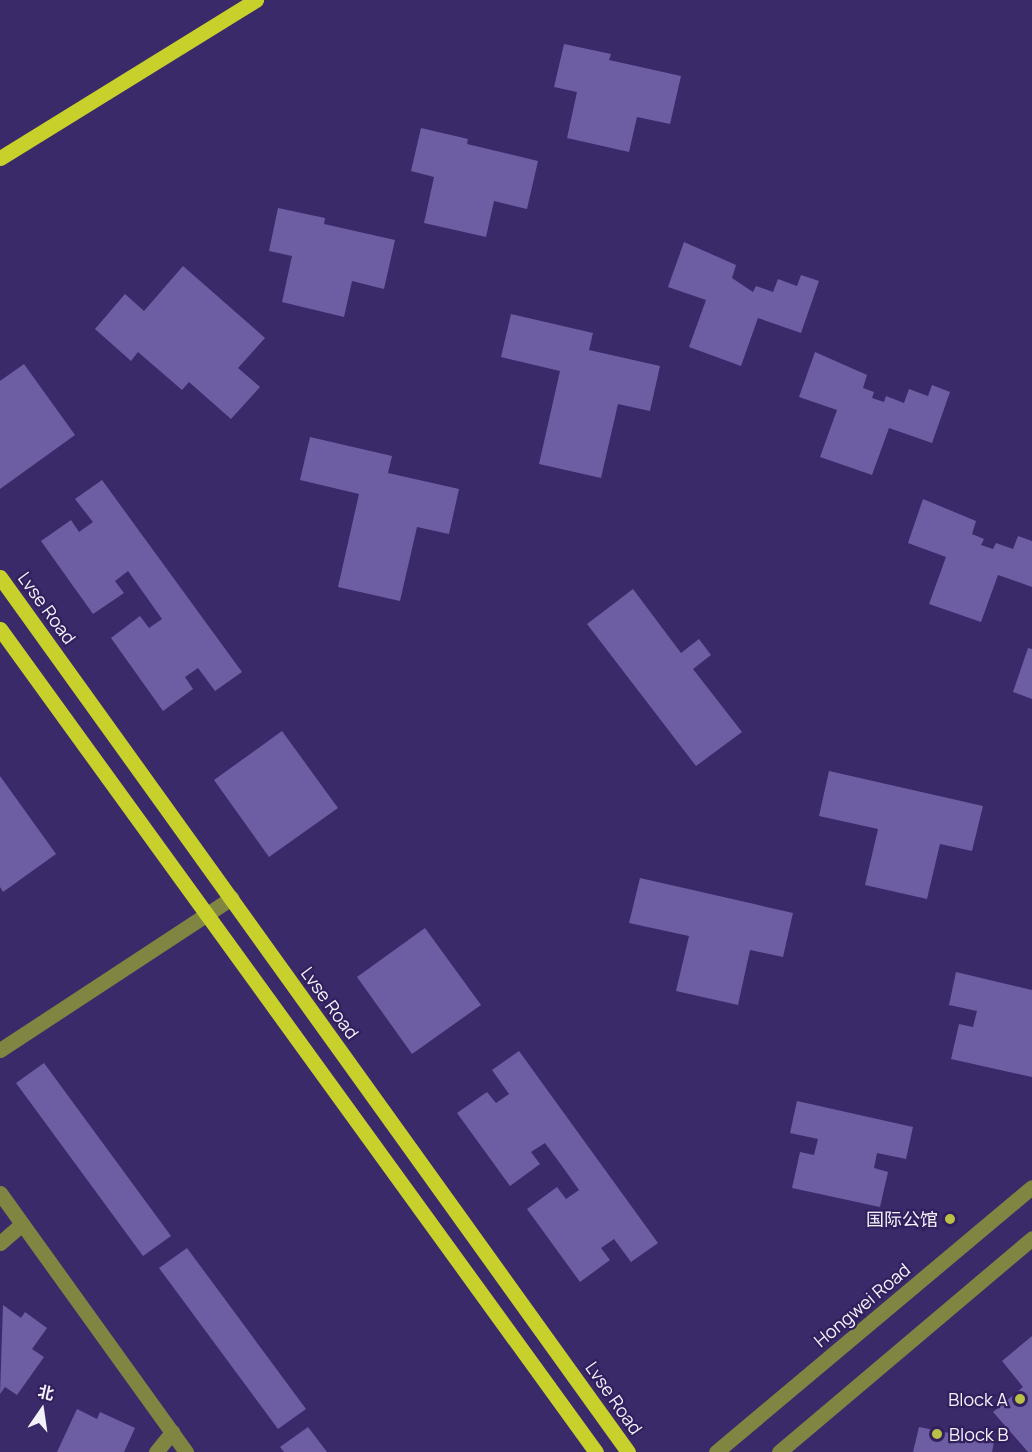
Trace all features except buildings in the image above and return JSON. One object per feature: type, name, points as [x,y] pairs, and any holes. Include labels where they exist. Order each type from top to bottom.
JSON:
[{"type":"main road","points":[[0,158],[256,0]]},
{"type":"main road","name":"Lvse Road","points":[[0,577],[628,1452]]},
{"type":"main road","points":[[0,629],[596,1452]]},
{"type":"street","points":[[0,1050],[231,898]]},
{"type":"street","name":"Hongwei Road","points":[[716,1452],[1032,1187]]},
{"type":"street","points":[[0,1193],[186,1452]]},
{"type":"street","points":[[0,1243],[22,1224]]},
{"type":"street","points":[[779,1452],[1032,1238]]},
{"type":"street","points":[[156,1452],[172,1432]]},
{"type":"place","name":"国际公馆","points":[[950,1219]]},
{"type":"place","name":"Block A","points":[[1020,1399]]},
{"type":"place","name":"Block B","points":[[937,1434]]}]
